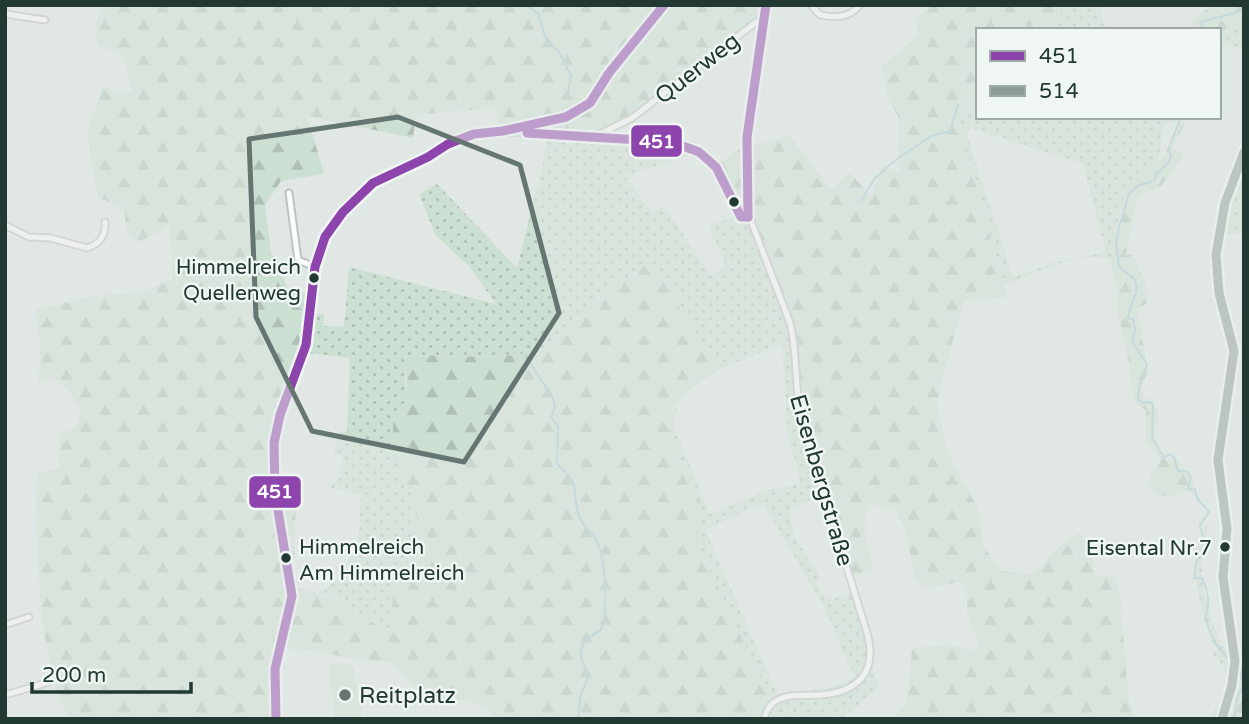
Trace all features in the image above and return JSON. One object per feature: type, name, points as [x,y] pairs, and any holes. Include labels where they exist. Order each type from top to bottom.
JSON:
[{"type":"street","points":[[503,131],[566,117],[590,103],[609,73],[664,5]]},
{"type":"street","name":"Eisenbergstraße","points":[[764,719],[776,700],[830,694],[851,686],[865,674],[872,655],[802,422],[796,395],[790,323],[748,217],[747,137],[766,5]]},
{"type":"street","points":[[811,5],[820,15],[841,17],[853,13],[860,5]]},
{"type":"street","points":[[5,14],[45,20]]},
{"type":"street","name":"Querweg","points":[[590,136],[632,118],[764,16]]},
{"type":"street","points":[[276,719],[275,670],[292,596],[275,492],[274,443],[280,415],[306,345],[315,267],[325,237],[343,212],[373,183],[462,138],[489,131],[503,131],[672,142],[699,152],[716,167],[741,217],[748,217]]},
{"type":"street","points":[[1222,719],[1234,665],[1223,577],[1227,529],[1218,460],[1234,344],[1222,306],[1217,271],[1222,209],[1244,151]]},
{"type":"street","points":[[289,194],[298,260],[315,267]]},
{"type":"street","points":[[5,225],[29,237],[51,238],[87,248],[99,242],[104,235],[106,222]]},
{"type":"street","points":[[5,625],[29,617]]},
{"type":"street","points":[[5,695],[49,682]]},
{"type":"highlighted area","points":[[398,117],[520,165],[559,313],[464,462],[312,431],[256,317],[249,139]]},
{"type":"green space","points":[[102,5],[762,5],[753,20],[671,88],[624,119],[601,130],[572,135],[500,127],[494,108],[416,115],[413,138],[307,116],[324,174],[281,181],[265,205],[271,253],[281,267],[286,287],[279,301],[308,311],[304,343],[278,408],[269,451],[276,456],[281,472],[297,480],[293,572],[296,588],[334,598],[391,634],[390,614],[398,576],[412,554],[418,510],[393,455],[393,421],[407,411],[405,358],[408,355],[509,355],[541,350],[647,262],[654,273],[677,287],[679,308],[719,369],[680,399],[671,414],[669,428],[672,442],[699,499],[702,517],[696,540],[770,699],[769,719],[493,719],[489,710],[467,700],[445,701],[420,693],[392,662],[355,659],[309,650],[296,651],[278,644],[270,681],[272,719],[71,719],[60,700],[45,638],[38,564],[37,474],[59,468],[60,433],[77,427],[81,409],[68,389],[54,378],[38,381],[41,345],[35,310],[93,296],[144,292],[173,279],[170,223],[160,232],[138,242],[127,233],[124,209],[98,197],[87,131],[104,85],[114,94],[132,91],[123,55],[98,46],[95,26]]},
{"type":"green space","points":[[931,5],[1061,5],[1057,28],[976,28],[976,91],[960,124],[1007,297],[963,301],[937,402],[947,452],[979,510],[982,544],[1001,571],[1033,574],[1065,541],[1080,533],[1091,550],[1095,576],[1115,575],[1119,588],[1129,704],[1137,719],[892,719],[906,704],[912,648],[948,645],[977,650],[980,646],[967,613],[967,595],[963,584],[959,582],[928,588],[920,585],[914,575],[906,530],[895,508],[884,509],[870,503],[865,527],[873,568],[852,579],[800,404],[795,338],[749,209],[718,164],[740,149],[790,136],[831,190],[850,173],[871,196],[882,166],[899,173],[899,118],[887,97],[882,67],[919,35],[916,15],[928,10]]},
{"type":"green space","points":[[1061,5],[1099,5],[1105,28],[1057,28]]},
{"type":"green space","points":[[1216,5],[1244,5],[1244,14],[1221,32],[1221,28],[1194,28],[1195,19]]},
{"type":"green space","points":[[1244,14],[1244,49],[1221,43],[1221,32]]},
{"type":"green space","points":[[976,91],[976,119],[1178,119],[1177,123],[1169,121],[1163,128],[1159,160],[1124,196],[1110,260],[1098,257],[1071,260],[1004,285],[960,124]],"holes":[[[970,128],[1083,164],[1106,252],[1052,263],[1013,278],[969,142],[967,132]]]},
{"type":"green space","points":[[1178,119],[1187,119],[1172,149],[1185,154],[1161,186],[1142,194],[1137,200],[1126,255],[1133,254],[1148,292],[1146,304],[1137,308],[1148,372],[1142,384],[1144,400],[1152,398],[1159,417],[1154,434],[1155,445],[1166,460],[1176,459],[1188,473],[1201,502],[1187,491],[1169,496],[1156,495],[1150,486],[1149,478],[1160,460],[1146,441],[1146,410],[1138,405],[1133,397],[1130,368],[1117,307],[1118,291],[1110,260],[1114,252],[1113,239],[1123,212],[1125,194],[1165,156]]},
{"type":"green space","points":[[616,123],[614,137],[648,136],[699,152],[625,176],[652,213],[664,206],[711,276],[726,265],[710,230],[710,224],[750,214],[787,310],[825,493],[788,511],[795,536],[820,577],[816,581],[826,600],[856,593],[873,645],[872,669],[879,687],[841,719],[769,719],[770,699],[696,540],[702,514],[695,489],[667,433],[668,422],[677,406],[673,425],[710,514],[769,490],[801,484],[788,434],[782,345],[719,369],[679,308],[677,287],[654,273],[647,263],[607,293],[541,350],[492,356],[408,355],[405,358],[409,407],[407,412],[393,421],[393,455],[418,510],[412,554],[398,576],[390,614],[391,635],[334,598],[318,593],[342,577],[359,535],[361,494],[330,488],[339,477],[343,456],[334,453],[337,433],[347,432],[350,358],[301,352],[279,302],[286,287],[315,298],[314,314],[324,314],[323,326],[344,327],[349,267],[496,304],[470,267],[436,236],[419,194],[437,184],[517,268],[543,164],[547,132],[580,135]],"holes":[[[763,503],[824,607],[855,678],[828,688],[777,694],[705,530]]]},
{"type":"green space","points":[[1235,179],[1244,179],[1244,234],[1220,234],[1222,216]]},
{"type":"green space","points":[[1210,524],[1202,556],[1204,588],[1218,636],[1225,650],[1231,649],[1232,658],[1227,692],[1215,719],[1213,716],[1225,690],[1227,676],[1211,653],[1218,650],[1205,621],[1196,572],[1199,540],[1204,525]]},
{"type":"green space","points":[[1244,661],[1244,719],[1225,719],[1237,664]]},
{"type":"green space","name":"Reitplatz","points":[[340,663],[349,664],[354,669],[362,719],[335,719],[329,668]]},
{"type":"waterway","points":[[525,5],[538,13],[547,43],[558,52],[571,75],[567,99]]},
{"type":"waterway","points":[[1204,28],[1200,22],[1235,13],[1244,7]]},
{"type":"waterway","points":[[861,201],[875,178],[897,159],[931,136],[950,131],[958,105]]},
{"type":"waterway","points":[[1180,119],[1169,148],[1171,157],[1168,163],[1156,174],[1155,179],[1139,185],[1129,194],[1116,243],[1119,266],[1136,282],[1136,292],[1128,318],[1133,319],[1135,330],[1132,342],[1147,364],[1138,400],[1153,405],[1152,438],[1165,457],[1169,454],[1174,457],[1178,471],[1188,472],[1191,477],[1188,489],[1195,489],[1197,498],[1209,512],[1200,525],[1206,550],[1196,562],[1194,578],[1202,578],[1206,588],[1208,603],[1205,618],[1214,642],[1233,665]]},
{"type":"waterway","points":[[526,356],[553,399],[555,407],[551,417],[558,426],[557,464],[573,482],[578,513],[583,524],[596,539],[604,571],[605,610],[601,630],[588,639],[581,654],[589,675],[580,697],[578,719]]},
{"type":"waterway","points":[[1236,670],[1244,684]]},
{"type":"waterway","points":[[1234,719],[1238,696],[1243,687]]},
{"type":"transit line","name":"451","points":[[276,719],[275,669],[292,596],[275,492],[274,443],[280,415],[306,345],[315,267],[325,237],[343,212],[373,183],[428,157],[448,144],[474,134],[503,131],[566,117],[590,103],[609,73],[664,5]]},
{"type":"transit line","name":"451","points":[[748,217],[747,137],[766,5]]},
{"type":"transit line","name":"451","points":[[527,133],[672,142],[699,152],[716,167],[741,217],[748,217]]},
{"type":"transit line","name":"514","points":[[1222,719],[1232,685],[1235,661],[1223,577],[1227,529],[1218,460],[1234,351],[1219,293],[1216,255],[1225,203],[1244,152]]},
{"type":"place","name":"Himmelreich Quellenweg","points":[[314,278]]},
{"type":"place","name":"Eisental Nr.7","points":[[1225,547]]},
{"type":"place","name":"Himmelreich Am Himmelreich","points":[[286,558]]},
{"type":"place","name":"Reitplatz","points":[[345,695]]}]
